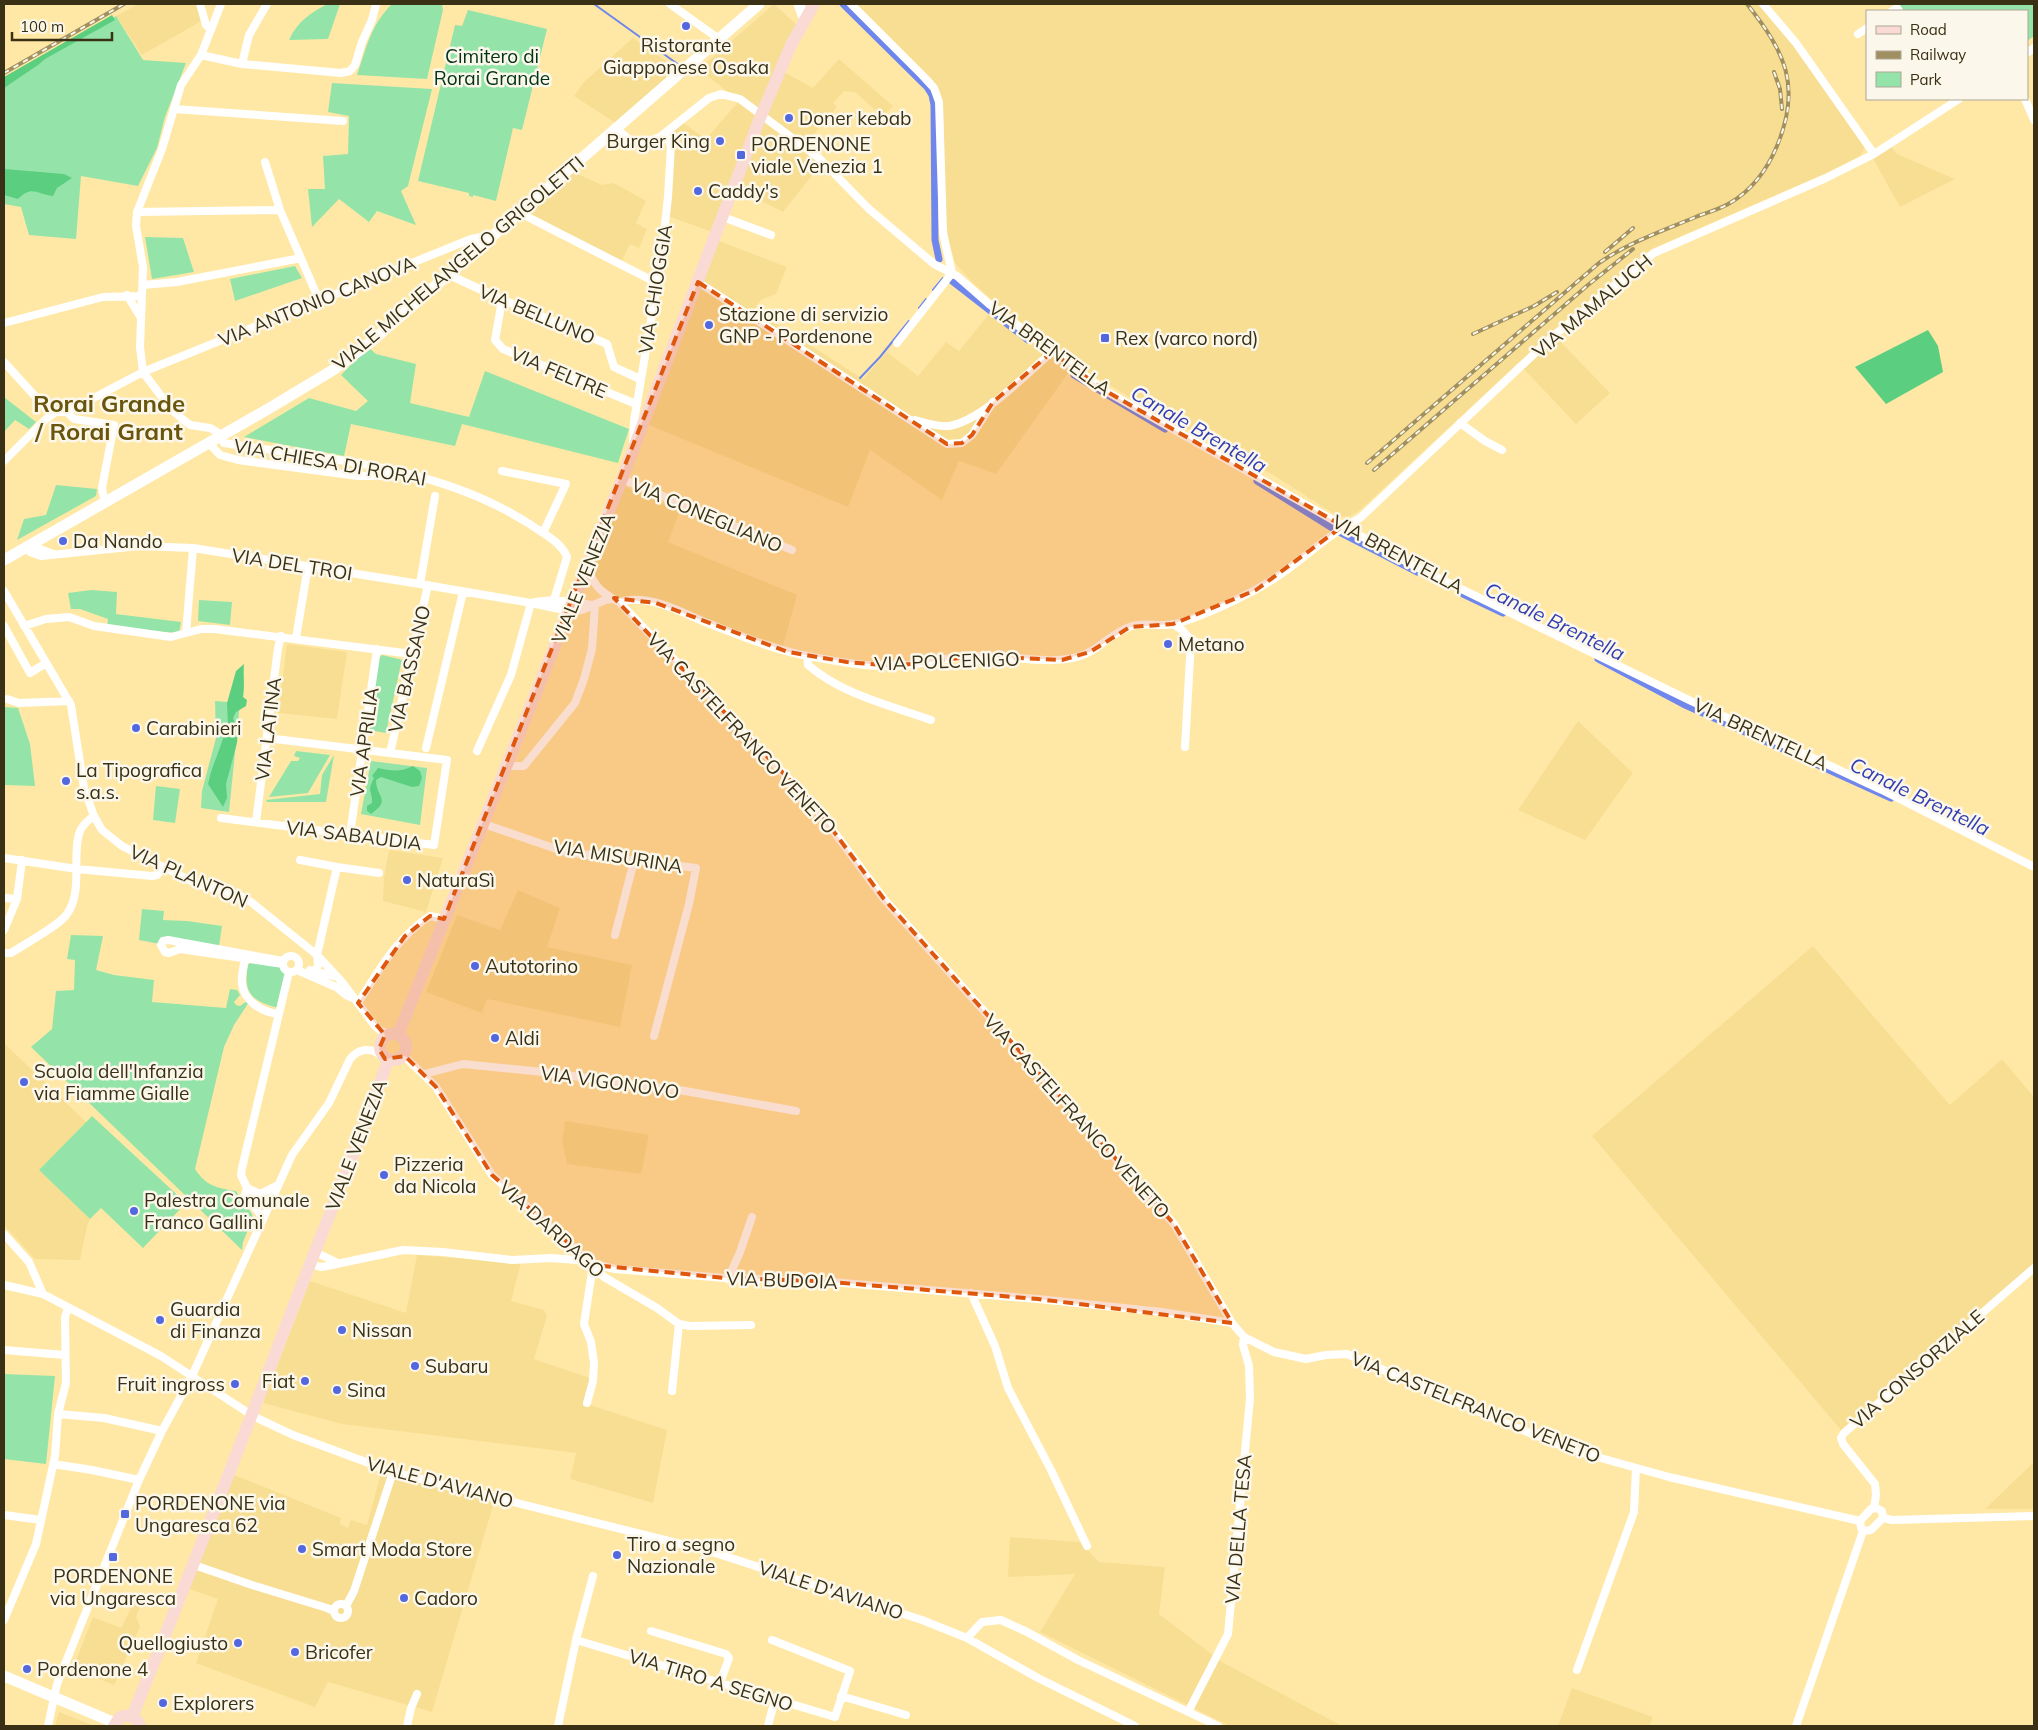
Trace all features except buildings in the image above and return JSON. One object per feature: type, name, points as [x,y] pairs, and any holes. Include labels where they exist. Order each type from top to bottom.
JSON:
[{"type":"main road","name":"VIALE MICHELANGELO GRIGOLETTI","points":[[4,560],[210,443],[333,370],[372,340],[759,4]]},
{"type":"main road","points":[[798,34],[814,4]]},
{"type":"main road","points":[[798,34],[802,8]]},
{"type":"main road","name":"VIALE VENEZIA","points":[[403,1055],[397,1060],[385,1058],[379,1049],[380,1042],[394,1034],[484,824],[635,447],[761,117],[798,34]]},
{"type":"main road","points":[[394,1034],[406,1044],[403,1055]]},
{"type":"main road","name":"VIALE VENEZIA","points":[[114,1725],[124,1716],[136,1721],[194,1566],[374,1103],[385,1058]]},
{"type":"main road","points":[[4,1676],[114,1725]]},
{"type":"street","points":[[200,4],[206,25],[211,30]]},
{"type":"street","points":[[143,372],[140,347],[143,267],[136,226],[137,212],[162,149],[181,86],[201,54],[221,4]]},
{"type":"street","points":[[242,64],[249,35],[267,4]]},
{"type":"street","points":[[201,54],[242,64],[341,73],[350,71],[355,65],[376,4]]},
{"type":"street","points":[[670,4],[719,39]]},
{"type":"street","points":[[851,4],[934,88],[939,102],[943,233],[952,273],[896,343]]},
{"type":"street","points":[[1763,4],[1796,43],[1874,154]]},
{"type":"street","points":[[1858,34],[1866,29]]},
{"type":"street","points":[[616,128],[632,142],[645,142],[660,137],[709,98],[721,94],[740,99],[761,117]]},
{"type":"street","name":"VIA MAMALUCH","points":[[1317,548],[1343,526],[1360,518],[1551,338],[1654,253],[1826,178],[1874,154],[1956,100]]},
{"type":"street","points":[[2025,100],[2034,120]]},
{"type":"street","points":[[174,109],[343,121]]},
{"type":"street","name":"VIA BRENTELLA","points":[[761,117],[819,158],[869,209],[939,267],[952,273],[989,304],[1102,389],[1412,565],[1691,701],[1882,790],[2034,867]]},
{"type":"street","name":"VIA CHIOGGIA","points":[[635,447],[633,440],[636,404],[657,283],[668,197],[672,146],[667,138],[660,137]]},
{"type":"street","points":[[265,162],[280,210],[319,300]]},
{"type":"street","points":[[137,212],[280,210]]},
{"type":"street","points":[[518,212],[657,283]]},
{"type":"street","points":[[723,217],[771,235]]},
{"type":"street","name":"VIA ANTONIO CANOVA","points":[[67,412],[143,372],[471,239],[492,235]]},
{"type":"street","points":[[143,285],[177,282],[301,258]]},
{"type":"street","name":"VIA BELLUNO","points":[[447,274],[607,344],[614,368],[640,379]]},
{"type":"street","points":[[698,282],[947,444],[962,443],[972,434],[993,402]]},
{"type":"street","points":[[127,295],[141,318]]},
{"type":"street","points":[[4,323],[103,297],[142,296]]},
{"type":"street","name":"VIA FELTRE","points":[[499,298],[501,306],[495,340],[503,349],[636,404]]},
{"type":"street","points":[[912,420],[948,426],[970,418],[993,402],[1052,352]]},
{"type":"street","points":[[4,362],[44,405],[56,412],[67,412],[74,419],[114,425],[102,488],[104,503]]},
{"type":"street","name":"VIA CHIESA DI RORAI","points":[[143,372],[170,408],[180,417],[190,424],[210,428],[217,432]]},
{"type":"street","points":[[4,461],[46,419],[56,412]]},
{"type":"street","points":[[970,418],[977,426]]},
{"type":"street","points":[[1460,424],[1502,450]]},
{"type":"street","points":[[210,443],[220,455],[238,460],[358,476],[384,476],[404,472]]},
{"type":"street","name":"VIA CHIESA DI RORAI","points":[[224,443],[404,472],[439,482],[499,506],[558,544],[567,557],[554,600]]},
{"type":"street","points":[[502,471],[566,484],[543,533]]},
{"type":"street","name":"VIA CONEGLIANO","points":[[622,480],[792,550]]},
{"type":"street","points":[[420,584],[435,496]]},
{"type":"street","name":"VIA DEL TROI","points":[[30,545],[35,555],[41,556],[140,546],[193,548],[530,602],[546,607],[571,606]]},
{"type":"street","points":[[186,633],[193,548]]},
{"type":"street","name":"VIA POLCENIGO","points":[[616,601],[630,599],[656,603],[765,644],[807,656],[894,666],[978,656],[1062,660],[1090,652],[1120,631],[1130,627],[1144,624],[1172,624],[1256,590],[1285,572],[1317,548]]},
{"type":"street","points":[[296,638],[308,566]]},
{"type":"street","name":"VIA CASTELFRANCO VENETO","points":[[587,566],[593,582],[616,601],[814,806],[884,899],[1174,1224],[1232,1323],[1244,1337],[1274,1352],[1306,1359],[1326,1355],[1347,1354],[1572,1450],[1669,1478],[1860,1521]]},
{"type":"street","name":"VIA BASSANO","points":[[390,754],[428,585]]},
{"type":"street","name":"VIA PLANTON","points":[[4,591],[6,601],[24,626],[71,705],[84,788],[94,816],[102,830],[112,840],[197,884],[237,894],[251,902],[317,955],[357,1001],[375,1026],[381,1031],[394,1034]]},
{"type":"street","points":[[426,748],[463,592]]},
{"type":"street","name":"VIA DEL TROI","points":[[530,602],[554,600],[571,606]]},
{"type":"street","points":[[571,606],[582,610],[604,600],[616,601]]},
{"type":"street","points":[[477,751],[511,675],[530,602]]},
{"type":"street","points":[[508,766],[524,766],[575,703],[584,680],[592,649],[595,605]]},
{"type":"street","points":[[24,626],[46,619],[69,617],[94,626],[170,636],[201,629],[214,629],[412,654]]},
{"type":"street","points":[[1172,624],[1182,630],[1191,640],[1208,647]]},
{"type":"street","points":[[4,626],[30,673],[46,664]]},
{"type":"street","name":"VIA LATINA","points":[[256,822],[281,636]]},
{"type":"street","points":[[1185,747],[1191,640]]},
{"type":"street","name":"VIA APRILIA","points":[[350,834],[377,649]]},
{"type":"street","points":[[807,656],[808,665],[838,685],[866,698],[931,720]]},
{"type":"street","points":[[7,699],[19,703],[69,701]]},
{"type":"street","points":[[267,738],[390,754]]},
{"type":"street","name":"VIA SABAUDIA","points":[[221,818],[434,845],[447,760],[390,754]]},
{"type":"street","points":[[4,953],[11,953],[66,917],[72,906],[79,833],[86,821],[94,816]]},
{"type":"street","name":"VIA MISURINA","points":[[484,824],[565,852],[696,868],[689,904],[654,1036]]},
{"type":"street","points":[[4,858],[77,869],[152,876],[157,875],[163,867]]},
{"type":"street","points":[[4,930],[17,898],[22,860]]},
{"type":"street","points":[[300,860],[379,873]]},
{"type":"street","points":[[615,935],[634,861]]},
{"type":"street","points":[[315,972],[318,965],[317,955],[336,867]]},
{"type":"street","points":[[4,898],[17,898]]},
{"type":"street","points":[[295,970],[336,987],[357,1001],[405,936],[430,916],[444,919]]},
{"type":"street","points":[[168,940],[283,963],[180,950],[169,953],[165,952],[162,945],[163,941],[168,940]]},
{"type":"street","points":[[263,1218],[246,1195],[247,1188],[241,1175],[279,1014],[299,961],[295,957],[290,956],[283,963]]},
{"type":"street","points":[[246,959],[242,982],[248,998],[261,1009],[279,1014]]},
{"type":"street","points":[[283,963],[284,970],[315,972],[337,977]]},
{"type":"street","points":[[48,1726],[56,1684],[139,1480],[162,1431],[192,1376],[292,1155],[329,1103],[350,1059],[359,1050],[378,1053],[385,1058]]},
{"type":"street","name":"VIA DARDAGO","points":[[403,1055],[436,1088],[492,1176],[593,1264],[604,1277],[657,1308],[680,1324]]},
{"type":"street","name":"VIA VIGONOVO","points":[[424,1074],[463,1064],[543,1072],[685,1091],[796,1111]]},
{"type":"street","points":[[260,1194],[278,1185]]},
{"type":"street","points":[[247,1188],[260,1194],[269,1206]]},
{"type":"street","points":[[255,1206],[269,1206]]},
{"type":"street","points":[[728,1279],[752,1217]]},
{"type":"street","points":[[4,1234],[29,1262],[43,1294]]},
{"type":"street","name":"VIA BUDOIA","points":[[313,1258],[321,1267],[403,1250],[443,1252],[512,1260],[577,1260],[615,1269],[728,1279],[818,1281],[971,1293],[1152,1311],[1232,1323]]},
{"type":"street","points":[[313,1258],[338,1263]]},
{"type":"street","points":[[587,1403],[593,1381],[594,1363],[591,1342],[584,1324],[593,1264]]},
{"type":"street","name":"VIA CONSORZIALE","points":[[1874,1508],[1875,1484],[1843,1444],[1841,1438],[1844,1433],[2034,1268]]},
{"type":"street","name":"VIALE D'AVIANO","points":[[4,1285],[43,1294],[161,1356],[253,1416],[302,1438],[393,1472],[709,1551],[914,1617],[967,1638],[1038,1678],[1135,1726]]},
{"type":"street","points":[[971,1293],[995,1346],[1008,1388],[1052,1470],[1086,1546]]},
{"type":"street","points":[[4,1620],[36,1544],[53,1464],[58,1414],[66,1384],[65,1318],[68,1308]]},
{"type":"street","points":[[672,1391],[680,1324],[751,1325]]},
{"type":"street","name":"VIA DELLA TESA","points":[[1188,1712],[1228,1634],[1250,1398],[1250,1366],[1243,1345],[1244,1337]]},
{"type":"street","points":[[4,1350],[66,1355]]},
{"type":"street","points":[[58,1414],[104,1418],[162,1431]]},
{"type":"street","points":[[53,1464],[139,1480]]},
{"type":"street","points":[[1576,1670],[1634,1512],[1636,1468]]},
{"type":"street","points":[[194,1566],[328,1608],[334,1611],[338,1618],[344,1617],[348,1613],[346,1606],[354,1591],[393,1472]]},
{"type":"street","points":[[1874,1508],[1881,1510],[1882,1518],[1871,1530],[1864,1531],[1860,1528],[1860,1521],[1874,1508]]},
{"type":"street","points":[[4,1515],[41,1520]]},
{"type":"street","points":[[1882,1518],[1892,1520],[2034,1516]]},
{"type":"street","points":[[1796,1726],[1864,1531]]},
{"type":"street","points":[[558,1726],[592,1576]]},
{"type":"street","points":[[334,1611],[338,1604],[346,1606]]},
{"type":"street","points":[[967,1638],[982,1622],[1001,1620],[1078,1660],[1218,1726]]},
{"type":"street","points":[[651,1631],[726,1654],[729,1658],[720,1683]]},
{"type":"street","name":"VIA TIRO A SEGNO","points":[[576,1640],[835,1717]]},
{"type":"street","points":[[772,1640],[850,1671],[833,1726]]},
{"type":"street","points":[[407,1726],[411,1708],[417,1694]]},
{"type":"street","points":[[841,1696],[906,1715]]},
{"type":"street","points":[[768,1726],[775,1699]]},
{"type":"highlighted area","points":[[698,282],[947,444],[962,443],[972,435],[993,402],[1052,352],[1104,390],[1343,526],[1256,590],[1173,624],[1130,627],[1090,652],[1062,660],[978,656],[894,666],[847,662],[788,652],[656,603],[614,598],[814,805],[884,899],[1174,1224],[1232,1323],[1038,1299],[818,1281],[725,1278],[593,1265],[492,1175],[436,1087],[405,1056],[385,1059],[379,1049],[385,1035],[358,1003],[405,936],[430,916],[444,919]]},
{"type":"shaded area","points":[[138,4],[199,4],[203,20],[142,55],[116,16]]},
{"type":"shaded area","points":[[774,4],[799,27],[715,233],[668,216],[673,157],[665,136],[682,122],[706,139],[739,101],[699,69]]},
{"type":"shaded area","points":[[857,4],[1758,4],[1787,36],[1864,145],[1864,149],[1860,156],[1824,174],[1649,250],[1551,332],[1610,393],[1576,424],[1518,363],[1359,511],[1350,516],[1339,517],[1275,476],[1144,406],[1081,368],[992,300],[972,282],[955,263],[949,241],[945,215],[943,105],[940,91],[931,78]]},
{"type":"shaded area","points":[[633,38],[680,71],[617,124],[574,96],[584,82]]},
{"type":"shaded area","points":[[839,59],[893,106],[883,117],[855,92],[844,91],[833,103],[837,107],[803,147],[822,163],[783,212],[735,188],[782,71],[813,88]]},
{"type":"shaded area","points":[[1891,146],[1897,154],[1955,179],[1900,207],[1872,157]]},
{"type":"shaded area","points":[[571,171],[602,185],[614,183],[646,201],[636,223],[647,229],[639,248],[630,244],[622,261],[524,211]]},
{"type":"shaded area","points":[[716,240],[787,267],[776,294],[761,300],[754,309],[863,379],[887,352],[918,376],[946,342],[959,351],[993,309],[1071,369],[996,474],[959,461],[942,500],[870,450],[848,507],[646,424]]},
{"type":"shaded area","points":[[623,486],[680,511],[668,542],[797,595],[783,646],[659,601],[619,600],[595,581],[590,567]]},
{"type":"shaded area","points":[[287,644],[347,652],[337,719],[278,713]]},
{"type":"shaded area","points":[[1578,721],[1633,773],[1585,840],[1518,810]]},
{"type":"shaded area","points":[[389,850],[443,858],[426,912],[383,901],[384,877]]},
{"type":"shaded area","points":[[518,890],[560,908],[547,947],[632,965],[620,1027],[487,999],[482,1013],[426,992],[457,915],[500,930]]},
{"type":"shaded area","points":[[1813,946],[1950,1105],[2002,1059],[2034,1097],[2034,1264],[1841,1430],[1592,1136]]},
{"type":"shaded area","points":[[4,1043],[86,1122],[39,1170],[90,1219],[80,1260],[35,1259],[4,1225]]},
{"type":"shaded area","points":[[565,1121],[649,1135],[641,1174],[567,1164],[562,1142]]},
{"type":"shaded area","name":"Sina","points":[[417,1255],[521,1263],[511,1301],[544,1310],[547,1316],[534,1359],[590,1378],[584,1403],[667,1430],[653,1503],[570,1479],[576,1453],[342,1424],[263,1403],[310,1281],[406,1313]]},
{"type":"shaded area","points":[[2034,1462],[2034,1509],[1985,1509]]},
{"type":"shaded area","points":[[381,1473],[494,1502],[432,1712],[328,1682],[315,1707],[196,1663],[218,1599],[189,1589],[234,1475],[341,1518],[340,1524],[348,1528],[351,1520],[367,1525]]},
{"type":"shaded area","points":[[1010,1537],[1080,1542],[1099,1562],[1165,1567],[1159,1614],[1222,1662],[1342,1726],[1230,1726],[1040,1632],[1075,1574],[1008,1577]]},
{"type":"shaded area","points":[[133,1604],[141,1605],[136,1616],[140,1627],[114,1685],[73,1668],[93,1617],[121,1628]]},
{"type":"shaded area","points":[[1572,1688],[1653,1717],[1649,1726],[1558,1726]]},
{"type":"shaded area","points":[[59,1712],[92,1725],[95,1726],[55,1726]]},
{"type":"green space","points":[[328,4],[340,4],[328,39],[289,40],[305,18]]},
{"type":"green space","points":[[392,4],[442,4],[443,10],[427,79],[357,75],[374,29]]},
{"type":"green space","points":[[1899,4],[2032,4],[2034,7],[2034,36],[2028,40],[2028,10],[1903,10]]},
{"type":"green space","name":"Cimitero di Rorai Grande","points":[[468,10],[547,29],[522,130],[513,128],[496,201],[473,195],[473,197],[469,196],[469,193],[418,181],[455,25],[462,26]]},
{"type":"green space","points":[[112,15],[115,20],[45,59],[4,88],[4,77]]},
{"type":"green space","points":[[116,16],[143,60],[186,63],[165,117],[157,148],[138,186],[81,176],[76,239],[29,235],[21,207],[4,204],[4,83]]},
{"type":"green space","points":[[332,83],[432,89],[408,186],[401,191],[416,225],[377,211],[369,222],[339,199],[312,227],[308,189],[325,189],[323,156],[348,154],[349,116],[328,112]]},
{"type":"green space","points":[[4,169],[64,174],[72,178],[57,188],[53,196],[31,191],[18,199],[4,195]]},
{"type":"green space","points":[[145,237],[183,238],[194,272],[152,279]]},
{"type":"green space","points":[[295,266],[302,278],[235,301],[230,279]]},
{"type":"green space","points":[[1928,330],[1938,346],[1943,372],[1886,404],[1855,367]]},
{"type":"green space","points":[[368,347],[376,354],[416,364],[410,403],[469,417],[485,371],[629,429],[618,463],[462,424],[455,446],[351,424],[344,456],[244,437],[309,398],[356,411],[368,401],[341,375]]},
{"type":"green space","points":[[4,397],[36,422],[29,429],[15,420],[4,432]]},
{"type":"green space","points":[[56,485],[97,489],[96,496],[17,540],[24,519],[46,515]]},
{"type":"green space","points":[[91,590],[117,592],[116,614],[181,622],[179,633],[107,628],[108,619],[80,609],[71,609],[68,593]]},
{"type":"green space","points":[[199,600],[232,602],[230,625],[198,621]]},
{"type":"green space","points":[[382,655],[403,660],[407,665],[401,664],[386,733],[369,730],[379,658]]},
{"type":"green space","points":[[244,664],[243,697],[247,700],[246,706],[236,712],[233,718],[238,731],[237,743],[226,784],[227,798],[223,807],[208,784],[228,725],[227,703],[236,671]]},
{"type":"green space","points":[[215,701],[240,703],[229,812],[201,808],[202,791],[216,738]]},
{"type":"green space","points":[[5,707],[18,708],[30,744],[35,786],[5,785]]},
{"type":"green space","points":[[296,751],[330,755],[308,793],[269,797],[291,761],[298,761],[300,758],[294,756]]},
{"type":"green space","points":[[334,755],[326,802],[267,802],[266,800],[320,794],[322,775]]},
{"type":"green space","points":[[371,761],[427,768],[420,825],[361,814]]},
{"type":"green space","points":[[413,766],[420,771],[422,778],[419,786],[412,787],[381,777],[376,780],[382,801],[381,805],[371,814],[367,811],[367,806],[372,803],[370,789],[374,778],[372,776],[378,768],[396,770]]},
{"type":"green space","points":[[156,786],[180,789],[175,823],[153,820]]},
{"type":"green space","points":[[142,909],[164,911],[163,920],[222,926],[219,946],[161,937],[160,944],[139,940]]},
{"type":"green space","points":[[71,935],[103,936],[96,970],[114,975],[154,980],[152,1002],[226,1008],[230,989],[237,990],[240,995],[234,1002],[236,1005],[240,1006],[247,1001],[249,1002],[234,1025],[224,1047],[195,1169],[208,1183],[223,1189],[236,1191],[252,1214],[253,1218],[243,1242],[242,1250],[31,1047],[52,1029],[56,991],[74,990],[75,960],[67,959]]},
{"type":"green space","points":[[251,962],[281,966],[286,974],[278,1008],[255,999],[248,989],[248,965]]},
{"type":"green space","points":[[92,1116],[186,1203],[143,1248],[101,1208],[90,1219],[39,1170]]},
{"type":"green space","points":[[4,1374],[55,1376],[46,1464],[4,1459]]},
{"type":"waterway","points":[[594,4],[679,65]]},
{"type":"waterway","name":"Canale Brentella","points":[[843,4],[927,87],[932,95],[934,105],[935,240],[939,259]]},
{"type":"waterway","points":[[933,290],[943,278]]},
{"type":"waterway","name":"Canale Brentella","points":[[952,281],[1028,340]]},
{"type":"waterway","points":[[919,308],[926,299]]},
{"type":"waterway","points":[[860,378],[909,321]]},
{"type":"waterway","name":"Canale Brentella","points":[[1074,375],[1165,429]]},
{"type":"waterway","name":"Canale Brentella","points":[[1257,481],[1337,531],[1417,572]]},
{"type":"waterway","name":"Canale Brentella","points":[[1463,594],[1503,613]]},
{"type":"waterway","name":"Canale Brentella","points":[[1598,659],[1683,704],[1891,798]]},
{"type":"railway","points":[[4,73],[124,4]]},
{"type":"railway","points":[[1367,463],[1599,263],[1660,231],[1726,205],[1738,198],[1758,179],[1777,146],[1784,125],[1789,87],[1786,70],[1780,54],[1747,4]]},
{"type":"railway","points":[[1774,72],[1780,89],[1782,109]]},
{"type":"railway","points":[[1605,252],[1633,228]]},
{"type":"railway","points":[[1374,470],[1588,285],[1633,249]]},
{"type":"railway","points":[[1473,334],[1534,306],[1557,292]]},
{"type":"place","name":"Ristorante Giapponese Osaka","points":[[686,26]]},
{"type":"place","name":"Doner kebab","points":[[789,118]]},
{"type":"place","name":"Burger King","points":[[720,141]]},
{"type":"place","name":"PORDENONE viale Venezia 1","points":[[741,155]]},
{"type":"place","name":"Caddy's","points":[[698,191]]},
{"type":"place","name":"Stazione di servizio GNP - Pordenone","points":[[709,325]]},
{"type":"place","name":"Rex (varco nord)","points":[[1105,338]]},
{"type":"place","name":"Da Nando","points":[[63,541]]},
{"type":"place","name":"Metano","points":[[1168,644]]},
{"type":"place","name":"Carabinieri","points":[[136,728]]},
{"type":"place","name":"La Tipografica s.a.s.","points":[[66,781]]},
{"type":"place","name":"NaturaSì","points":[[407,880]]},
{"type":"place","name":"Autotorino","points":[[475,966]]},
{"type":"place","name":"Aldi","points":[[495,1038]]},
{"type":"place","name":"Scuola dell'Infanzia via Fiamme Gialle","points":[[24,1082]]},
{"type":"place","name":"Pizzeria da Nicola","points":[[384,1175]]},
{"type":"place","name":"Palestra Comunale Franco Gallini","points":[[134,1211]]},
{"type":"place","name":"Guardia di Finanza","points":[[160,1320]]},
{"type":"place","name":"Nissan","points":[[342,1330]]},
{"type":"place","name":"Subaru","points":[[415,1366]]},
{"type":"place","name":"Fiat","points":[[305,1381]]},
{"type":"place","name":"Fruit ingross","points":[[235,1384]]},
{"type":"place","name":"Sina","points":[[337,1390]]},
{"type":"place","name":"PORDENONE via Ungaresca 62","points":[[125,1514]]},
{"type":"place","name":"Smart Moda Store","points":[[302,1549]]},
{"type":"place","name":"Tiro a segno Nazionale","points":[[617,1555]]},
{"type":"place","name":"PORDENONE via Ungaresca","points":[[113,1557]]},
{"type":"place","name":"Cadoro","points":[[404,1598]]},
{"type":"place","name":"Quellogiusto","points":[[238,1643]]},
{"type":"place","name":"Bricofer","points":[[295,1652]]},
{"type":"place","name":"Pordenone 4","points":[[27,1669]]},
{"type":"place","name":"Explorers","points":[[163,1703]]},
{"type":"district","name":"Rorai Grande / Rorai Grant","points":[[109,417]]}]
